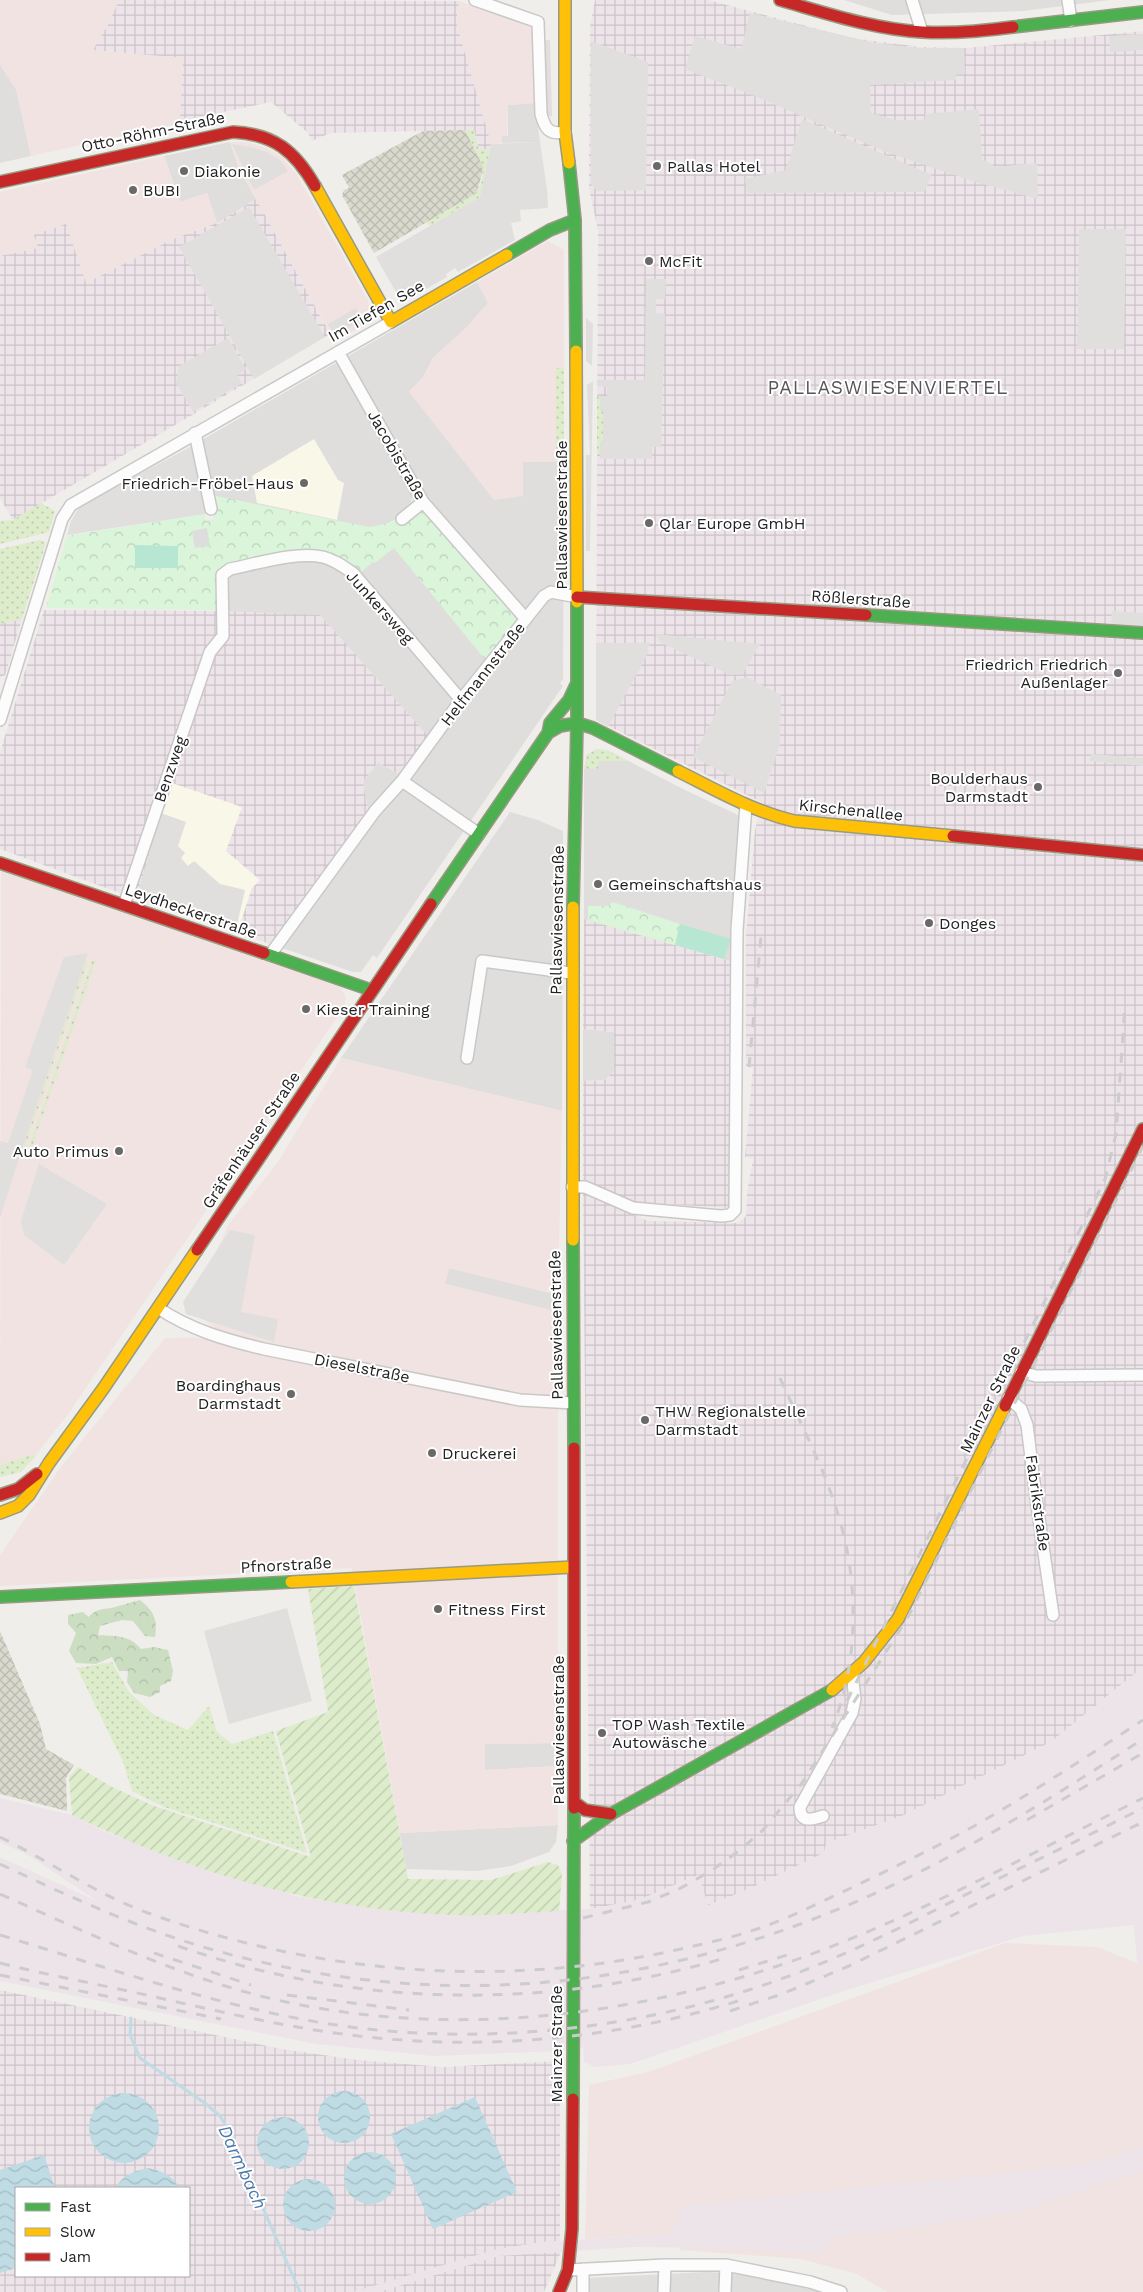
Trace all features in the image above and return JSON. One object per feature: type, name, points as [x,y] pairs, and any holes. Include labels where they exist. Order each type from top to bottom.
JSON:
[{"type":"main road","name":"Pallaswiesenstraße","points":[[565,0],[565,132],[575,220],[577,597],[577,723],[571,973],[573,1841]]},
{"type":"main road","points":[[780,0],[872,25],[922,32],[980,31],[1143,12]]},
{"type":"main road","name":"Otto-Röhm-Straße","points":[[0,182],[221,133],[243,131],[267,137],[285,146],[305,168],[390,322]]},
{"type":"main road","name":"Im Tiefen See","points":[[390,322],[550,230],[575,220]]},
{"type":"main road","name":"Rößlerstraße","points":[[577,597],[1143,633]]},
{"type":"main road","name":"Gräfenhäuser Straße","points":[[0,1513],[18,1506],[24,1501],[103,1389],[371,990],[548,733],[550,723],[569,700],[577,682]]},
{"type":"main road","points":[[548,733],[560,726],[577,723]]},
{"type":"main road","name":"Kirschenallee","points":[[577,723],[593,728],[746,805],[794,821],[1143,855]]},
{"type":"main road","name":"Leydheckerstraße","points":[[0,863],[371,990]]},
{"type":"main road","name":"Mainzer Straße","points":[[559,2292],[568,2270],[572,2229],[573,1841],[611,1814],[834,1690],[880,1647],[898,1619],[1143,1129]]},
{"type":"main road","name":"Gräfenhäuser Straße","points":[[0,1495],[18,1489],[49,1463]]},
{"type":"main road","name":"Pfnorstraße","points":[[0,1597],[573,1567]]},
{"type":"main road","points":[[574,1802],[585,1810],[611,1814]]},
{"type":"street","points":[[475,0],[538,22],[541,114],[549,131],[555,134],[565,132]]},
{"type":"street","points":[[912,0],[922,32]]},
{"type":"street","points":[[1068,0],[1071,20]]},
{"type":"street","name":"Im Tiefen See","points":[[0,720],[66,511],[79,500],[390,322]]},
{"type":"street","name":"Jacobistraße","points":[[338,352],[423,502],[526,619]]},
{"type":"street","points":[[195,433],[211,509]]},
{"type":"street","points":[[402,519],[423,502]]},
{"type":"street","name":"Junkersweg","points":[[223,636],[222,575],[230,569],[298,557],[322,557],[338,562],[354,574],[461,700]]},
{"type":"street","name":"Helfmannstraße","points":[[270,955],[337,862],[391,792],[402,781],[461,700],[549,592],[564,593],[577,597]]},
{"type":"street","name":"Benzweg","points":[[124,905],[210,652],[223,636]]},
{"type":"street","points":[[402,781],[479,834]]},
{"type":"street","points":[[572,1187],[585,1187],[633,1208],[722,1216],[730,1215],[735,1210],[736,930],[746,805]]},
{"type":"street","points":[[468,1058],[482,961],[571,973]]},
{"type":"street","name":"Dieselstraße","points":[[158,1308],[186,1325],[226,1340],[264,1349],[520,1400],[573,1403]]},
{"type":"street","points":[[1022,1372],[1036,1376],[1143,1375]]},
{"type":"street","name":"Fabrikstraße","points":[[1008,1398],[1021,1409],[1027,1425],[1053,1615]]},
{"type":"street","points":[[823,1816],[807,1820],[801,1815],[801,1804],[852,1713],[855,1699],[852,1675]]},
{"type":"street","points":[[568,2270],[665,2265],[726,2265],[810,2282],[841,2292]]},
{"type":"street","points":[[664,2292],[665,2265]]},
{"type":"street","points":[[725,2292],[726,2265]]},
{"type":"street","points":[[583,2269],[583,2292]]},
{"type":"shaded area","points":[[0,0],[119,0],[108,25],[93,50],[183,58],[180,123],[31,156],[16,89],[0,65]]},
{"type":"shaded area","points":[[119,0],[459,1],[456,22],[491,144],[490,149],[479,150],[474,130],[330,133],[312,141],[308,133],[271,102],[180,121],[183,58],[93,50],[108,25]]},
{"type":"shaded area","points":[[595,0],[708,0],[852,38],[920,47],[966,48],[1143,31],[1143,1667],[1051,1742],[902,1816],[827,1843],[824,1853],[751,1888],[707,1906],[698,1875],[639,1900],[590,1909],[583,1191],[648,1221],[739,1223],[746,1216],[747,1192],[753,1159],[745,1157],[753,1068],[746,1067],[746,935],[755,830],[761,802],[596,720],[598,230],[589,189],[590,27]]},
{"type":"shaded area","points":[[844,0],[1110,0],[1023,11],[892,15]]},
{"type":"shaded area","points":[[459,1],[535,27],[535,103],[508,105],[507,136],[502,136],[502,143],[491,144],[456,22]]},
{"type":"shaded area","points":[[750,13],[875,43],[919,48],[964,48],[965,74],[956,74],[956,80],[870,85],[871,113],[896,120],[925,120],[925,114],[979,109],[982,159],[996,167],[1037,163],[1038,199],[975,182],[886,152],[757,97],[685,69],[695,36],[741,49]]},
{"type":"shaded area","points":[[1143,34],[1143,50],[1110,52],[1109,36]]},
{"type":"shaded area","points":[[543,40],[550,40],[552,116],[545,116]]},
{"type":"shaded area","points":[[591,41],[648,62],[646,190],[598,191],[591,185]]},
{"type":"shaded area","points":[[0,65],[16,89],[31,156],[0,163]]},
{"type":"shaded area","points":[[535,103],[540,142],[502,143],[502,136],[508,136],[508,105]]},
{"type":"shaded area","points":[[802,119],[932,175],[924,192],[747,193],[745,179],[786,170]]},
{"type":"shaded area","points":[[465,130],[483,169],[477,193],[374,253],[342,195],[344,190],[349,188],[342,175],[423,131]]},
{"type":"shaded area","points":[[230,142],[239,169],[256,199],[217,223],[207,193],[180,202],[164,156]]},
{"type":"shaded area","points":[[230,142],[248,142],[269,149],[283,158],[296,173],[369,302],[371,314],[365,324],[335,342],[239,169]]},
{"type":"shaded area","points":[[540,142],[548,208],[520,210],[521,221],[511,223],[515,240],[458,272],[455,268],[446,274],[447,277],[402,303],[376,257],[480,197],[491,144]]},
{"type":"shaded area","points":[[232,144],[252,147],[267,152],[280,160],[288,171],[256,189],[253,188]]},
{"type":"shaded area","points":[[164,156],[180,202],[207,193],[217,223],[173,239],[86,283],[38,248],[0,256],[0,192]]},
{"type":"shaded area","points":[[256,199],[330,334],[13,520],[0,498],[0,256],[38,248],[34,235],[66,224],[86,283],[173,239],[217,223]]},
{"type":"shaded area","points":[[249,207],[325,337],[254,379],[179,247]]},
{"type":"shaded area","points":[[1079,229],[1126,229],[1124,349],[1077,349]]},
{"type":"shaded area","points":[[548,241],[564,250],[564,461],[523,462],[523,496],[494,500],[409,392],[424,376],[433,358],[466,328],[488,303],[477,282]]},
{"type":"shaded area","points":[[646,279],[666,279],[665,299],[656,299],[656,313],[665,314],[661,447],[652,447],[652,459],[600,459],[600,442],[603,442],[603,411],[600,411],[600,396],[607,396],[607,387],[597,386],[597,380],[645,380]]},
{"type":"shaded area","points":[[477,282],[489,302],[466,328],[433,358],[424,376],[409,392],[523,462],[564,461],[563,679],[560,683],[563,686],[377,958],[373,955],[361,972],[353,972],[270,944],[369,814],[363,782],[379,761],[225,611],[226,577],[200,441]]},
{"type":"shaded area","points":[[356,308],[362,320],[335,336],[328,324]]},
{"type":"shaded area","points":[[586,318],[593,324],[592,366],[586,361]]},
{"type":"shaded area","points":[[228,338],[246,369],[237,375],[242,383],[193,412],[176,383],[179,366]]},
{"type":"shaded area","points":[[593,381],[590,551],[586,551],[586,455],[590,455],[587,385]]},
{"type":"shaded area","points":[[314,439],[338,480],[344,483],[337,520],[257,503],[252,476]]},
{"type":"shaded area","points":[[190,447],[196,450],[209,509],[205,514],[67,535],[71,521],[80,506]]},
{"type":"shaded area","points":[[44,610],[225,611],[320,615],[428,736],[398,774],[378,762],[363,782],[369,814],[270,944],[109,889],[0,849],[0,752]]},
{"type":"shaded area","points":[[1112,611],[1143,613],[1143,628],[1111,626]]},
{"type":"shaded area","points":[[22,619],[5,675],[0,678],[0,624]]},
{"type":"shaded area","points":[[655,634],[760,644],[743,674],[731,675],[661,643]]},
{"type":"shaded area","points":[[596,643],[651,643],[647,650],[649,651],[608,727],[596,720]]},
{"type":"shaded area","points":[[747,677],[781,695],[780,744],[764,793],[693,757],[732,681]]},
{"type":"shaded area","points":[[597,749],[609,751],[740,816],[731,920],[730,961],[584,919],[584,769],[587,755]]},
{"type":"shaded area","points":[[1091,754],[1143,758],[1143,766],[1090,761]]},
{"type":"shaded area","points":[[172,783],[242,807],[226,851],[260,880],[252,888],[237,933],[136,899]]},
{"type":"shaded area","points":[[510,812],[538,820],[563,831],[562,1111],[341,1058]]},
{"type":"shaded area","points":[[161,813],[186,822],[178,846],[185,853],[181,858],[188,866],[194,861],[220,884],[245,890],[236,929],[136,899]]},
{"type":"shaded area","points":[[1,871],[340,987],[346,998],[344,1007],[69,1413],[32,1460],[0,1471]]},
{"type":"shaded area","points":[[584,919],[730,961],[730,1208],[632,1202],[590,1182],[583,1182],[583,1081],[605,1080],[614,1071],[614,1032],[583,1029]]},
{"type":"shaded area","points":[[88,953],[0,1218],[0,1141],[8,1143],[33,1070],[25,1067],[64,957]]},
{"type":"shaded area","points":[[583,1029],[614,1032],[614,1071],[605,1080],[583,1081]]},
{"type":"shaded area","points":[[341,1058],[562,1111],[558,1295],[449,1268],[445,1284],[558,1312],[558,1743],[485,1744],[485,1770],[558,1766],[558,1825],[400,1833],[352,1568],[0,1586],[0,1555],[60,1468],[165,1338],[229,1337],[189,1310],[229,1224],[278,1162]]},
{"type":"shaded area","points":[[39,1164],[107,1204],[64,1265],[24,1235],[21,1221]]},
{"type":"shaded area","points":[[230,1230],[255,1235],[241,1312],[278,1319],[274,1342],[186,1314],[183,1302]]},
{"type":"shaded area","points":[[449,1268],[558,1295],[558,1312],[445,1284]]},
{"type":"shaded area","points":[[287,1608],[312,1701],[229,1724],[204,1631]]},
{"type":"shaded area","points":[[0,1631],[40,1724],[46,1749],[74,1765],[66,1778],[67,1811],[0,1794]]},
{"type":"shaded area","points":[[1143,1667],[1143,1963],[1137,1963],[1134,1925],[1023,1936],[847,1990],[630,2064],[595,2067],[584,2062],[583,2047],[560,2051],[433,2056],[316,2044],[0,1981],[0,1857],[97,1901],[28,1855],[0,1842],[0,1798],[72,1815],[108,1833],[296,1896],[384,1910],[454,1915],[590,1909],[639,1900],[699,1875],[708,1906],[824,1853],[826,1843],[902,1816],[1051,1742]]},
{"type":"shaded area","points":[[558,1743],[558,1766],[485,1770],[485,1744]]},
{"type":"shaded area","points":[[558,1825],[556,1842],[549,1852],[511,1866],[476,1871],[406,1869],[400,1833]]},
{"type":"shaded area","points":[[1005,1943],[1097,1947],[1137,1963],[1143,1963],[1143,2148],[1084,2165],[672,2234],[585,2239],[589,2085],[648,2072]]},
{"type":"shaded area","points":[[0,1990],[282,2049],[358,2060],[443,2067],[560,2061],[560,2254],[544,2292],[0,2292]]},
{"type":"shaded area","points":[[1143,2148],[1143,2171],[1024,2210],[932,2225],[830,2237],[822,2253],[714,2248],[633,2247],[499,2256],[379,2292],[353,2292],[497,2249],[542,2242],[672,2234],[682,2206],[1084,2165]]},
{"type":"shaded area","points":[[1143,2170],[1143,2292],[887,2292],[857,2274],[801,2259],[679,2250],[685,2226]]},
{"type":"shaded area","points":[[707,2272],[758,2275],[821,2292],[587,2292],[587,2278]]},
{"type":"green space","points":[[465,130],[474,130],[479,150],[490,149],[480,197],[429,226],[427,222],[477,193],[483,167]]},
{"type":"green space","points":[[556,368],[564,368],[564,461],[556,461]]},
{"type":"green space","points":[[597,396],[600,396],[600,411],[603,411],[603,442],[600,442],[600,454],[597,454]]},
{"type":"green space","points":[[210,490],[216,496],[369,527],[385,524],[396,519],[405,510],[413,496],[520,618],[487,662],[394,548],[360,573],[335,558],[232,565],[216,610],[46,608],[67,536],[205,514],[206,521],[215,519]]},
{"type":"green space","points":[[41,503],[55,511],[49,532],[0,544],[0,521],[13,520]]},
{"type":"green space","points":[[40,540],[46,543],[22,619],[0,624],[0,549]]},
{"type":"green space","points":[[135,545],[178,546],[178,568],[135,568]]},
{"type":"green space","points":[[597,749],[606,750],[628,761],[598,761],[598,769],[584,769],[587,755]]},
{"type":"green space","points":[[613,902],[680,924],[675,945],[588,920],[588,906],[607,906]]},
{"type":"green space","points":[[680,924],[731,939],[724,959],[675,945]]},
{"type":"green space","points":[[96,960],[32,1147],[28,1151],[92,961]]},
{"type":"green space","points":[[88,961],[24,1150],[20,1148],[24,1144],[82,972],[76,970],[81,963]]},
{"type":"green space","points":[[31,1455],[37,1455],[21,1472],[0,1477],[0,1465]]},
{"type":"green space","points":[[354,1586],[408,1879],[491,1880],[548,1862],[558,1865],[562,1874],[559,1911],[493,1915],[453,1915],[355,1906],[306,1897],[210,1871],[163,1855],[72,1815],[69,1777],[78,1767],[114,1788],[154,1806],[311,1857],[276,1731],[328,1712],[308,1589]]},
{"type":"green space","points":[[140,1600],[149,1608],[154,1616],[156,1626],[155,1637],[145,1636],[133,1621],[122,1620],[100,1626],[98,1635],[127,1639],[137,1644],[141,1649],[154,1647],[168,1650],[173,1671],[171,1681],[160,1686],[160,1692],[150,1697],[134,1693],[127,1682],[128,1671],[119,1671],[112,1657],[96,1664],[76,1663],[69,1651],[76,1633],[68,1624],[68,1615],[83,1612],[89,1617],[98,1610]]},
{"type":"green space","points":[[112,1662],[129,1692],[154,1715],[188,1730],[209,1706],[217,1732],[232,1744],[273,1731],[307,1853],[164,1807],[132,1791],[123,1762],[77,1668]]},
{"type":"water","points":[[344,2091],[354,2093],[362,2099],[368,2107],[370,2117],[368,2127],[362,2135],[354,2141],[344,2143],[334,2141],[326,2135],[320,2127],[318,2117],[320,2107],[326,2099],[334,2093]]},
{"type":"water","points":[[131,2093],[144,2099],[153,2108],[157,2114],[159,2128],[157,2142],[149,2153],[138,2161],[117,2163],[110,2161],[99,2153],[91,2142],[89,2121],[91,2114],[99,2103],[110,2095]]},
{"type":"water","points":[[475,2097],[517,2192],[433,2229],[391,2134]]},
{"type":"water","points":[[283,2117],[297,2121],[305,2129],[309,2143],[305,2157],[297,2165],[283,2169],[269,2165],[261,2157],[257,2143],[261,2129],[269,2121]]},
{"type":"water","points":[[365,2152],[375,2152],[384,2156],[392,2164],[396,2178],[392,2192],[384,2200],[375,2204],[365,2204],[356,2200],[348,2192],[344,2183],[344,2173],[348,2164],[356,2156]]},
{"type":"water","points":[[44,2155],[55,2187],[15,2187],[15,2268],[0,2273],[0,2170]]},
{"type":"water","points":[[148,2168],[166,2174],[178,2187],[117,2187],[129,2174]]},
{"type":"water","points":[[304,2179],[314,2179],[328,2186],[335,2200],[335,2210],[328,2224],[314,2231],[304,2231],[294,2227],[287,2220],[283,2210],[283,2200],[287,2190],[294,2183]]},
{"type":"pier","points":[[207,528],[210,546],[195,548],[192,531]]},
{"type":"waterway","name":"Darmbach","points":[[131,2018],[130,2035],[140,2058],[220,2116],[229,2131],[300,2292]]},
{"type":"railway","points":[[749,1067],[761,937]]},
{"type":"railway","points":[[847,1701],[1105,1179],[1116,1134],[1125,1006]]},
{"type":"railway","points":[[583,1918],[648,1902],[679,1889],[711,1871],[762,1831],[802,1783],[907,1619],[1143,1146]]},
{"type":"railway","points":[[780,1378],[830,1491],[844,1534],[849,1562],[853,1618],[852,1647],[848,1675],[832,1728]]},
{"type":"railway","points":[[0,1837],[91,1887],[148,1913],[212,1934],[277,1950],[343,1962],[409,1969],[476,1972],[543,1969],[610,1962],[676,1950],[736,1936],[781,1920],[897,1866],[976,1825],[1143,1720]]},
{"type":"railway","points":[[0,1864],[129,1921],[183,1941],[305,1971],[399,1983],[491,1985],[583,1978],[673,1962],[763,1937],[851,1904],[965,1848],[1042,1803],[1143,1739]]},
{"type":"railway","points":[[1027,1820],[1143,1753]]},
{"type":"railway","points":[[0,1894],[136,1954],[206,1980],[277,2000],[346,2012],[415,2019],[485,2019],[555,2015],[624,2005],[692,1991],[760,1972],[825,1949],[906,1915],[1025,1858],[1143,1798]]},
{"type":"railway","points":[[0,1935],[217,2000],[306,2020],[350,2027],[404,2032],[458,2034],[567,2029],[674,2011],[778,1980],[847,1952],[892,1931],[1143,1808]]},
{"type":"railway","points":[[730,2011],[782,1994],[849,1966],[1143,1822]]},
{"type":"railway","points":[[178,1946],[245,1966],[313,1981],[383,1991],[452,1995],[522,1994],[591,1987],[660,1975],[728,1957]]},
{"type":"railway","points":[[154,1953],[251,1985]]},
{"type":"railway","points":[[739,1970],[787,1955]]},
{"type":"railway","points":[[0,1963],[281,2024],[332,2033],[406,2040],[502,2042],[597,2033],[645,2025],[738,2001]]},
{"type":"railway","points":[[0,1975],[221,2019]]},
{"type":"railway","points":[[287,1995],[409,2010]]},
{"type":"traffic: fast","points":[[1013,27],[1143,12]]},
{"type":"traffic: fast","points":[[569,163],[575,220],[576,351]]},
{"type":"traffic: fast","points":[[507,255],[550,230],[575,220]]},
{"type":"traffic: fast","points":[[431,904],[548,733],[560,726],[577,723],[577,602]]},
{"type":"traffic: fast","points":[[866,615],[1143,633]]},
{"type":"traffic: fast","points":[[548,733],[550,723],[569,700],[576,685]]},
{"type":"traffic: fast","points":[[573,907],[577,723],[593,728],[678,771]]},
{"type":"traffic: fast","points":[[264,953],[371,990]]},
{"type":"traffic: fast","points":[[573,1240],[574,1448]]},
{"type":"traffic: fast","points":[[0,1597],[291,1582]]},
{"type":"traffic: fast","points":[[573,1841],[611,1814],[832,1690]]},
{"type":"traffic: fast","points":[[573,2099],[574,1808]]},
{"type":"traffic: slow","points":[[565,0],[565,132],[569,163]]},
{"type":"traffic: slow","points":[[315,186],[391,322],[507,255]]},
{"type":"traffic: slow","points":[[576,351],[577,602]]},
{"type":"traffic: slow","points":[[678,771],[749,806],[794,821],[953,836]]},
{"type":"traffic: slow","points":[[573,907],[573,1240]]},
{"type":"traffic: slow","points":[[0,1513],[18,1506],[29,1495],[49,1463],[103,1389],[197,1250]]},
{"type":"traffic: slow","points":[[832,1690],[864,1662],[898,1619],[1005,1406]]},
{"type":"traffic: slow","points":[[291,1582],[573,1567]]},
{"type":"traffic: jam","points":[[780,0],[886,28],[933,33],[1013,27]]},
{"type":"traffic: jam","points":[[0,182],[233,132],[260,136],[282,147],[300,163],[315,186]]},
{"type":"traffic: jam","points":[[577,597],[866,615]]},
{"type":"traffic: jam","points":[[953,836],[1143,855]]},
{"type":"traffic: jam","points":[[0,863],[264,953]]},
{"type":"traffic: jam","points":[[197,1250],[431,904]]},
{"type":"traffic: jam","points":[[1005,1406],[1143,1129]]},
{"type":"traffic: jam","points":[[574,1448],[574,1808]]},
{"type":"traffic: jam","points":[[0,1495],[18,1489],[37,1474]]},
{"type":"traffic: jam","points":[[574,1802],[585,1810],[611,1814]]},
{"type":"traffic: jam","points":[[559,2292],[568,2270],[572,2229],[573,2099]]},
{"type":"place","name":"Pallas Hotel","points":[[657,166]]},
{"type":"place","name":"Diakonie","points":[[184,171]]},
{"type":"place","name":"BUBI","points":[[133,190]]},
{"type":"place","name":"McFit","points":[[649,261]]},
{"type":"place","name":"Friedrich-Fröbel-Haus","points":[[304,483]]},
{"type":"place","name":"Qlar Europe GmbH","points":[[649,523]]},
{"type":"place","name":"Friedrich Friedrich Außenlager","points":[[1118,673]]},
{"type":"place","name":"Boulderhaus Darmstadt","points":[[1038,787]]},
{"type":"place","name":"Gemeinschaftshaus","points":[[598,884]]},
{"type":"place","name":"Donges","points":[[929,923]]},
{"type":"place","name":"Kieser Training","points":[[306,1009]]},
{"type":"place","name":"Auto Primus","points":[[119,1151]]},
{"type":"place","name":"Boardinghaus Darmstadt","points":[[291,1394]]},
{"type":"place","name":"THW Regionalstelle Darmstadt","points":[[645,1420]]},
{"type":"place","name":"Druckerei","points":[[432,1453]]},
{"type":"place","name":"Fitness First","points":[[438,1609]]},
{"type":"place","name":"TOP Wash Textile Autowäsche","points":[[602,1733]]},
{"type":"district","name":"PALLASWIESENVIERTEL","points":[[888,387]]}]
